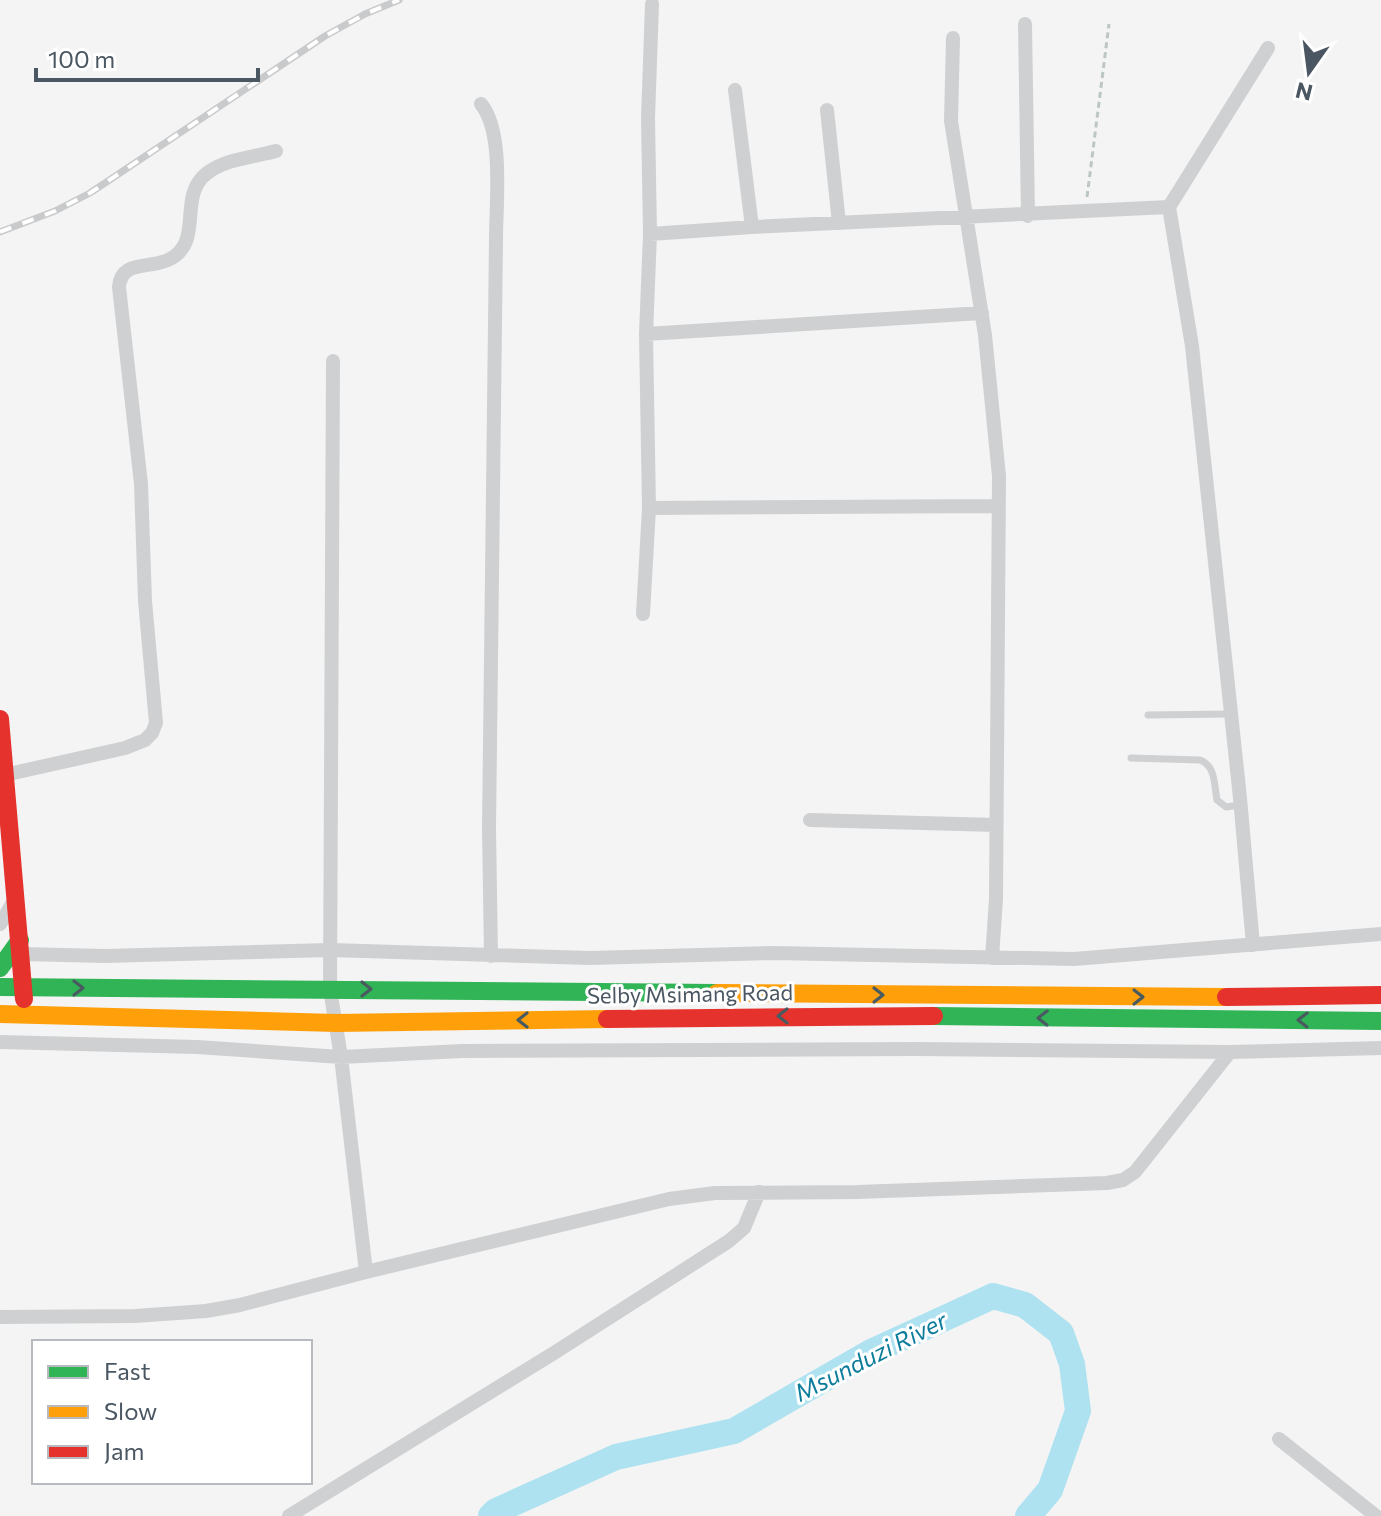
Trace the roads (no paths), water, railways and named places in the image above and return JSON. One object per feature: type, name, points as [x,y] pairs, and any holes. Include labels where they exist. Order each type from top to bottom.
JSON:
[{"type":"main road","points":[[0,719],[25,1015]]},
{"type":"main road","points":[[0,968],[21,947]]},
{"type":"main road","name":"Selby Msimang Road","points":[[0,987],[1196,997],[1381,995]]},
{"type":"main road","name":"Selby Msimang Road","points":[[0,1014],[336,1023],[838,1015],[1381,1021]]},
{"type":"street","points":[[643,614],[649,508],[646,334],[652,4]]},
{"type":"street","points":[[1025,24],[1028,216]]},
{"type":"street","points":[[953,38],[950,108],[991,374],[999,506],[996,899],[992,958]]},
{"type":"street","points":[[1253,945],[1192,346],[1169,207],[1268,48]]},
{"type":"street","points":[[735,90],[752,227]]},
{"type":"street","points":[[481,104],[489,114],[495,143],[489,828],[491,956]]},
{"type":"street","points":[[827,110],[839,223]]},
{"type":"street","points":[[3,775],[125,748],[145,740],[152,733],[156,712],[145,601],[141,484],[120,277],[126,270],[169,260],[184,247],[191,227],[193,188],[204,175],[220,165],[276,151]]},
{"type":"street","points":[[650,234],[1169,207]]},
{"type":"street","points":[[646,334],[982,313]]},
{"type":"street","points":[[333,361],[330,989],[366,1272]]},
{"type":"street","points":[[649,508],[999,506]]},
{"type":"street","points":[[810,820],[996,825]]},
{"type":"street","points":[[0,924],[17,896]]},
{"type":"street","points":[[21,947],[105,956],[330,950],[590,958],[774,953],[1074,959],[1381,934]]},
{"type":"street","points":[[0,1042],[197,1047],[341,1057],[446,1051],[1230,1052],[1381,1048]]},
{"type":"street","points":[[0,1317],[135,1316],[206,1311],[669,1199],[715,1193],[1014,1187],[1123,1180],[1151,1154],[1230,1052]]},
{"type":"street","points":[[289,1516],[729,1241],[744,1228],[759,1192]]},
{"type":"street","points":[[1279,1439],[1376,1516]]},
{"type":"lane","points":[[1148,715],[1231,714]]},
{"type":"lane","points":[[1131,758],[1200,760],[1212,768],[1217,800],[1226,807],[1241,805]]},
{"type":"waterway","name":"Msunduzi River","points":[[491,1516],[616,1457],[734,1431],[871,1352],[993,1296],[1025,1305],[1061,1333],[1072,1364],[1078,1411],[1050,1490],[1028,1516]]},
{"type":"railway","points":[[0,232],[55,211],[90,193],[325,36],[399,0]]}]
